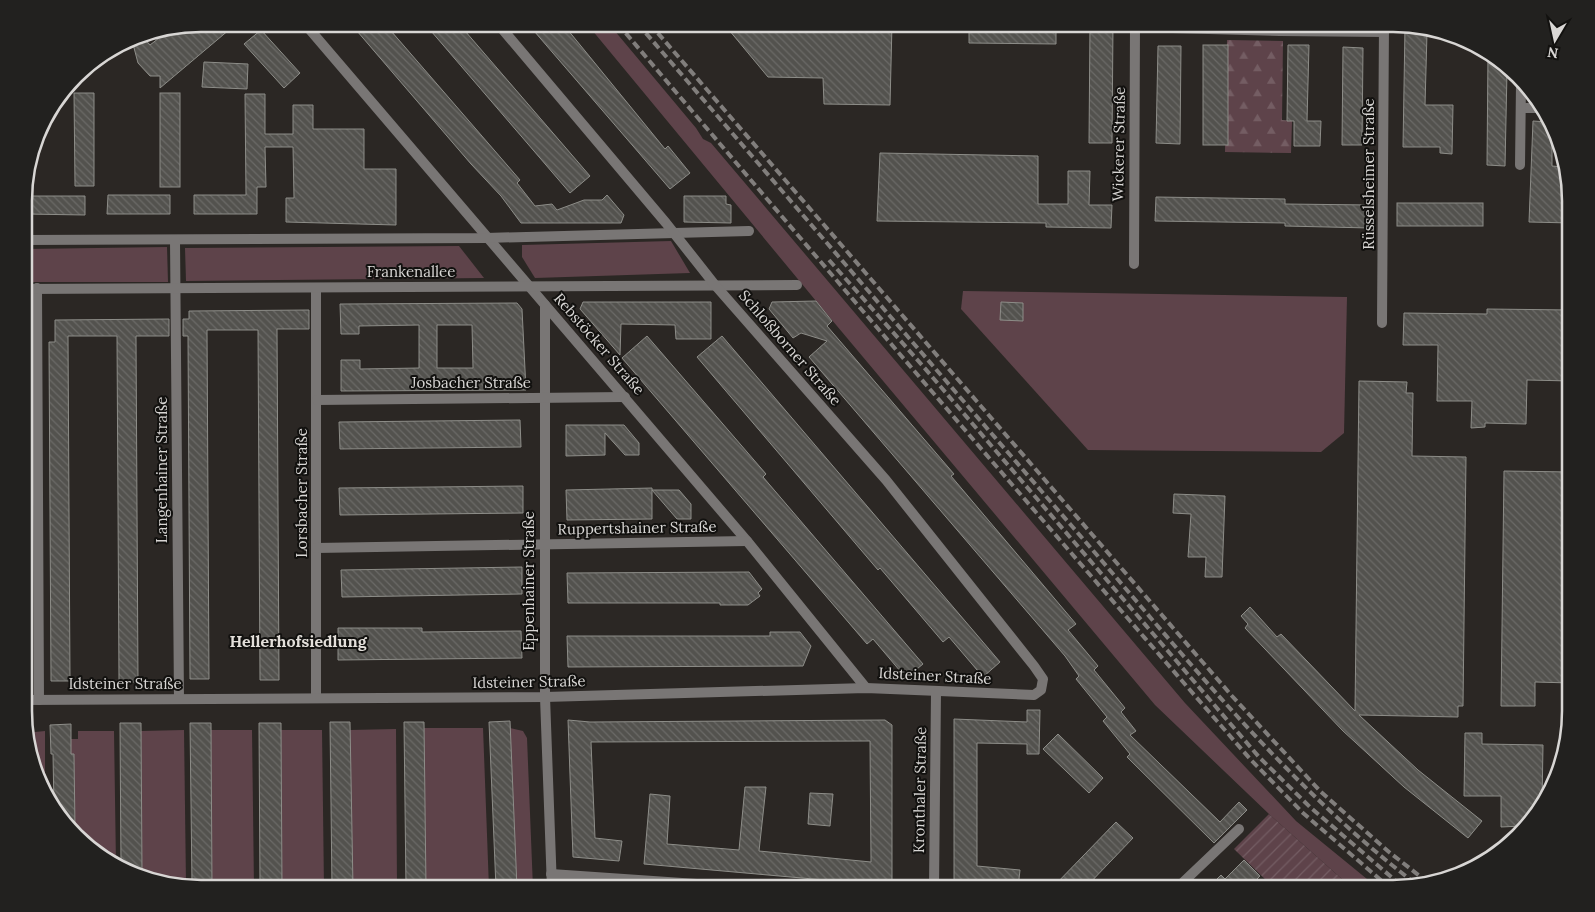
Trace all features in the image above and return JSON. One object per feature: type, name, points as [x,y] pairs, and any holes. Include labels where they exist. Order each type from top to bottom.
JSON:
[{"type":"street","name":"Rebstöcker Straße","points":[[312,32],[747,541],[866,688]]},
{"type":"street","name":"Schloßborner Straße","points":[[505,32],[674,233],[715,285],[886,480],[1043,679],[1041,690],[1034,695]]},
{"type":"street","name":"Wickerer Straße","points":[[1134,264],[1136,32]]},
{"type":"street","name":"Rüsselsheimer Straße","points":[[1382,323],[1384,32]]},
{"type":"street","points":[[1520,165],[1521,91]]},
{"type":"street","points":[[1521,108],[1534,108]]},
{"type":"street","points":[[32,240],[175,240],[316,237],[486,238],[749,231]]},
{"type":"street","name":"Langenhainer Straße","points":[[175,240],[179,699]]},
{"type":"street","name":"Frankenallee","points":[[32,288],[797,285]]},
{"type":"street","points":[[37,288],[39,700]]},
{"type":"street","name":"Lorsbacher Straße","points":[[316,288],[316,698]]},
{"type":"street","name":"Eppenhainer Straße","points":[[545,304],[543,545],[545,697],[551,880]]},
{"type":"street","name":"Josbacher Straße","points":[[317,400],[625,397]]},
{"type":"street","name":"Ruppertshainer Straße","points":[[316,548],[747,541]]},
{"type":"street","name":"Idsteiner Straße","points":[[32,700],[545,697],[866,688],[1034,695]]},
{"type":"street","name":"Kronthaler Straße","points":[[934,879],[936,692]]},
{"type":"street","points":[[1187,879],[1239,829]]},
{"type":"street","points":[[551,874],[633,880]]},
{"type":"green space","points":[[594,32],[616,32],[696,128],[703,139],[711,143],[1185,703],[1296,821],[1367,879],[1342,879],[1269,814],[1155,705],[816,301]]},
{"type":"green space","points":[[1227,40],[1283,41],[1282,120],[1292,121],[1291,153],[1225,152]]},
{"type":"green space","points":[[671,241],[690,273],[535,278],[522,257],[522,245]]},
{"type":"green space","points":[[459,246],[484,278],[186,281],[185,248]]},
{"type":"green space","points":[[167,247],[168,282],[32,282],[32,249]]},
{"type":"green space","points":[[963,291],[1347,297],[1344,433],[1321,452],[1088,450],[961,309]]},
{"type":"green space","points":[[424,728],[483,728],[489,880],[426,880]]},
{"type":"green space","points":[[510,728],[523,731],[527,738],[533,880],[517,880]]},
{"type":"green space","points":[[396,729],[397,880],[352,880],[350,730]]},
{"type":"green space","points":[[184,730],[186,879],[158,874],[142,869],[141,731]]},
{"type":"green space","points":[[211,730],[252,730],[254,880],[212,880]]},
{"type":"green space","points":[[281,730],[322,730],[324,880],[282,880]]},
{"type":"green space","points":[[45,731],[45,774],[41,765],[34,732]]},
{"type":"green space","points":[[78,731],[114,731],[116,856],[82,830],[75,821],[74,755],[71,754],[71,739],[78,739]]},
{"type":"green space","points":[[1269,814],[1342,879],[1265,879],[1234,849]]},
{"type":"building","points":[[226,32],[160,88],[160,76],[150,76],[138,63],[134,47],[147,42],[150,45],[159,38],[180,34]]},
{"type":"building","points":[[259,32],[263,32],[300,73],[284,88],[244,44]]},
{"type":"building","points":[[358,32],[392,32],[520,180],[517,183],[535,206],[552,204],[557,210],[584,200],[602,200],[607,195],[624,215],[621,223],[521,223],[501,196],[471,164]]},
{"type":"building","points":[[432,32],[466,32],[590,176],[570,193]]},
{"type":"building","points":[[535,32],[570,32],[665,149],[668,146],[690,173],[670,189]]},
{"type":"building","points":[[731,32],[892,32],[890,105],[824,104],[823,78],[768,77]]},
{"type":"building","points":[[969,32],[1056,32],[1056,44],[969,43]]},
{"type":"building","points":[[1090,32],[1113,32],[1112,143],[1089,143]]},
{"type":"building","points":[[1405,33],[1427,36],[1425,105],[1453,105],[1452,154],[1440,153],[1440,147],[1403,147]]},
{"type":"building","points":[[1203,45],[1228,45],[1228,145],[1203,145]]},
{"type":"building","points":[[1288,45],[1309,45],[1307,121],[1321,121],[1320,146],[1294,146],[1294,121],[1287,121]]},
{"type":"building","points":[[1158,46],[1181,46],[1180,144],[1156,143]]},
{"type":"building","points":[[1343,47],[1363,48],[1362,145],[1342,145]]},
{"type":"building","points":[[204,62],[248,64],[247,89],[202,87]]},
{"type":"building","points":[[1488,62],[1507,77],[1505,166],[1487,165]]},
{"type":"building","points":[[74,93],[94,93],[94,186],[75,186]]},
{"type":"building","points":[[160,93],[180,93],[180,187],[160,187]]},
{"type":"building","points":[[245,94],[265,94],[265,134],[293,134],[293,105],[313,105],[313,129],[364,129],[364,169],[396,169],[396,225],[286,222],[286,198],[294,198],[293,147],[265,147],[266,187],[257,187],[257,214],[194,214],[194,195],[246,195]]},
{"type":"building","points":[[1533,121],[1542,122],[1552,143],[1552,166],[1558,167],[1559,169],[1562,191],[1562,223],[1529,222]]},
{"type":"building","points":[[880,153],[1038,156],[1038,204],[1068,204],[1068,171],[1090,171],[1089,205],[1112,205],[1111,228],[1046,227],[1046,223],[877,221]]},
{"type":"building","points":[[108,195],[170,195],[170,214],[107,214]]},
{"type":"building","points":[[33,196],[85,196],[85,215],[32,214]]},
{"type":"building","points":[[684,196],[726,196],[726,204],[731,205],[731,223],[684,222]]},
{"type":"building","points":[[1156,197],[1285,199],[1285,204],[1371,205],[1370,228],[1285,226],[1285,223],[1155,221]]},
{"type":"building","points":[[1397,203],[1483,203],[1483,226],[1397,226]]},
{"type":"building","points":[[816,301],[832,321],[827,326],[954,474],[951,476],[1076,624],[1068,630],[1098,666],[1094,670],[1125,708],[1121,712],[1136,731],[1130,735],[1220,822],[1239,802],[1247,810],[1214,843],[1127,757],[1130,754],[1103,721],[1107,717],[1076,679],[1079,676],[1065,656],[809,357],[827,341],[801,333],[793,338],[769,309],[772,302]]},
{"type":"building","points":[[583,302],[711,302],[711,339],[676,339],[675,325],[621,324],[620,355],[580,309]]},
{"type":"building","points":[[1001,302],[1023,303],[1023,321],[1000,320]]},
{"type":"building","points":[[517,303],[522,309],[526,390],[341,391],[341,360],[360,360],[360,369],[419,368],[419,325],[359,326],[359,334],[341,334],[340,304]],"holes":[[[437,325],[472,325],[473,368],[437,368]]]},
{"type":"building","points":[[1487,309],[1562,310],[1562,381],[1527,380],[1526,424],[1485,423],[1485,427],[1471,428],[1472,401],[1437,401],[1438,345],[1403,345],[1404,313],[1487,314]]},
{"type":"building","points":[[309,310],[309,329],[277,329],[279,680],[260,680],[258,330],[207,330],[209,679],[190,679],[188,336],[183,336],[183,319],[189,319],[189,311]]},
{"type":"building","points":[[169,319],[169,336],[136,336],[138,682],[119,682],[117,336],[68,336],[70,681],[51,681],[49,342],[55,342],[55,320]]},
{"type":"building","points":[[647,336],[766,474],[763,477],[923,664],[906,678],[873,639],[867,644],[622,358]]},
{"type":"building","points":[[722,336],[1000,662],[983,677],[949,637],[943,642],[880,568],[878,570],[697,357]]},
{"type":"building","points":[[1359,381],[1407,382],[1406,393],[1413,393],[1412,456],[1466,457],[1463,706],[1458,706],[1458,717],[1359,715],[1418,770],[1482,821],[1468,838],[1404,787],[1343,731],[1245,628],[1248,624],[1241,616],[1250,607],[1277,637],[1281,634],[1355,711]]},
{"type":"building","points":[[520,420],[521,447],[340,449],[339,422]]},
{"type":"building","points":[[566,425],[624,425],[639,443],[639,455],[625,455],[605,433],[605,455],[566,456]]},
{"type":"building","points":[[1504,471],[1562,472],[1562,683],[1535,682],[1535,706],[1501,706]]},
{"type":"building","points":[[523,486],[523,513],[340,515],[339,488]]},
{"type":"building","points":[[652,488],[652,519],[567,520],[566,490]]},
{"type":"building","points":[[652,490],[679,490],[691,504],[691,519],[677,519]]},
{"type":"building","points":[[1174,494],[1225,496],[1222,577],[1205,577],[1206,557],[1188,557],[1191,514],[1173,513]]},
{"type":"building","points":[[522,567],[522,594],[342,597],[341,570]]},
{"type":"building","points":[[749,572],[762,589],[758,593],[760,596],[748,605],[720,605],[720,603],[568,603],[567,573]]},
{"type":"building","points":[[338,628],[422,628],[422,632],[521,631],[522,658],[338,660]]},
{"type":"building","points":[[770,632],[800,632],[811,646],[803,666],[568,667],[567,636],[770,636]]},
{"type":"building","points":[[1027,710],[1040,710],[1039,754],[1027,754],[1027,744],[977,743],[977,866],[1020,870],[1019,879],[954,879],[954,719],[1027,722]]},
{"type":"building","points":[[568,720],[590,722],[885,720],[892,725],[892,879],[819,879],[644,864],[650,794],[670,796],[667,844],[739,850],[745,787],[766,787],[759,851],[871,862],[870,741],[591,742],[595,838],[622,841],[619,861],[573,857]]},
{"type":"building","points":[[510,721],[517,880],[496,880],[489,722]]},
{"type":"building","points":[[330,722],[350,722],[353,880],[332,880]]},
{"type":"building","points":[[404,722],[424,722],[426,880],[406,880]]},
{"type":"building","points":[[120,723],[141,723],[142,869],[121,859]]},
{"type":"building","points":[[190,723],[211,723],[212,880],[192,879]]},
{"type":"building","points":[[259,723],[281,723],[282,880],[260,880]]},
{"type":"building","points":[[71,724],[71,754],[74,754],[75,821],[54,791],[50,725]]},
{"type":"building","points":[[1465,733],[1482,733],[1482,744],[1543,745],[1542,791],[1516,826],[1501,827],[1501,796],[1464,796]]},
{"type":"building","points":[[1058,734],[1103,778],[1089,793],[1043,749]]},
{"type":"building","points":[[810,793],[833,794],[830,826],[808,824]]},
{"type":"building","points":[[1116,822],[1133,838],[1093,879],[1060,879]]},
{"type":"building","points":[[1244,860],[1260,876],[1257,879],[1217,879],[1221,875],[1225,879]]},
{"type":"railway","points":[[625,32],[933,393],[1251,760],[1303,813],[1380,879]]},
{"type":"railway","points":[[645,32],[1237,717],[1323,804],[1368,845],[1409,878]]},
{"type":"railway","points":[[657,32],[1232,696],[1321,792],[1389,852],[1421,877]]},
{"type":"railway","points":[[829,260],[922,365],[1259,757],[1310,807],[1394,879]]},
{"type":"district","name":"Hellerhofsiedlung","points":[[298,641]]}]
